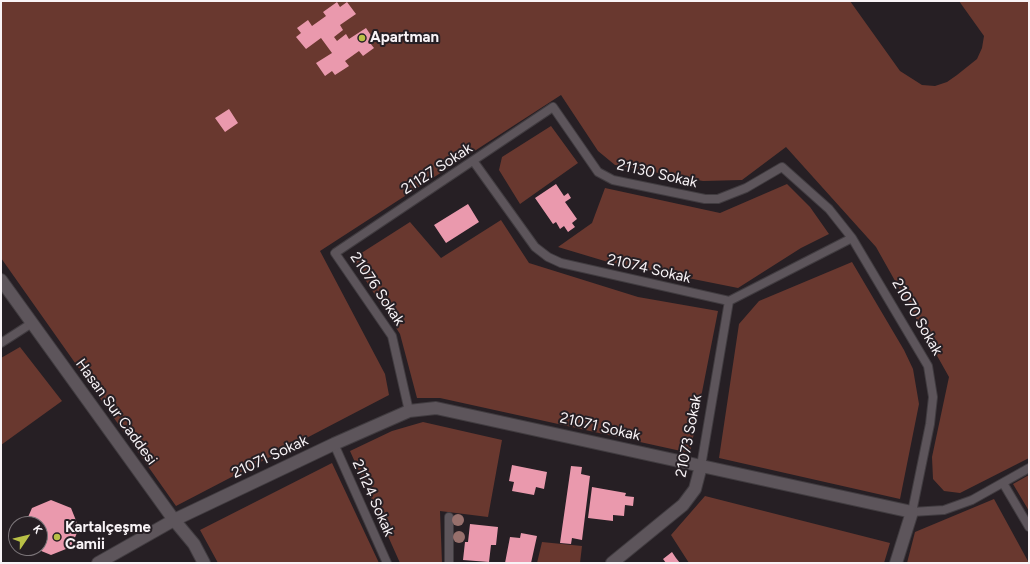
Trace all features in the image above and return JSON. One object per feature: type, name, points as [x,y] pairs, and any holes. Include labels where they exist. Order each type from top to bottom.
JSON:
[{"type":"street","name":"Hasan Sur Caddesi","points":[[1,280],[174,520],[194,544],[204,563]]},
{"type":"street","name":"21071 Sokak","points":[[98,563],[174,520],[334,444],[409,411],[436,408],[912,512]]},
{"type":"street","name":"21073 Sokak","points":[[612,563],[683,505],[695,489],[701,466]]},
{"type":"street","name":"21070 Sokak","points":[[896,563],[912,512]]},
{"type":"lane","name":"21127 Sokak","points":[[335,253],[474,162],[553,107]]},
{"type":"lane","name":"21130 Sokak","points":[[553,107],[598,172],[612,180],[705,199],[718,199],[746,188],[782,167]]},
{"type":"lane","name":"21074 Sokak","points":[[474,162],[535,247],[548,257],[561,264],[729,301]]},
{"type":"lane","name":"21070 Sokak","points":[[782,167],[830,209],[852,238],[928,366],[933,397],[930,424],[912,512]]},
{"type":"lane","points":[[729,301],[852,238]]},
{"type":"lane","name":"21076 Sokak","points":[[335,253],[392,336],[409,411]]},
{"type":"lane","name":"21073 Sokak","points":[[701,466],[729,301]]},
{"type":"lane","points":[[1,343],[32,323]]},
{"type":"lane","name":"21124 Sokak","points":[[334,444],[387,563]]},
{"type":"lane","name":"21071 Sokak","points":[[912,512],[944,510],[972,500],[1029,468]]},
{"type":"lane","points":[[1003,483],[1029,527]]},
{"type":"lane","points":[[449,517],[449,563]]},
{"type":"shaded area","points":[[1,1],[850,1],[900,71],[922,85],[935,86],[947,82],[977,59],[982,48],[984,36],[959,1],[1029,1],[1029,458],[960,493],[944,491],[933,479],[932,457],[949,377],[876,247],[786,147],[742,180],[703,181],[615,165],[598,151],[561,95],[320,251],[385,374],[389,395],[176,506],[1,258]]},
{"type":"shaded area","points":[[551,126],[578,163],[520,204],[499,170],[502,157]]},
{"type":"shaded area","points":[[787,184],[810,207],[829,234],[801,248],[738,288],[608,262],[558,247],[592,223],[605,188],[720,213]]},
{"type":"shaded area","points":[[501,220],[529,263],[638,297],[718,311],[690,453],[440,398],[417,398],[400,334],[352,259],[410,222],[441,258]]},
{"type":"shaded area","points":[[852,262],[904,350],[913,369],[919,404],[900,499],[719,458],[739,324],[759,301]]},
{"type":"shaded area","points":[[20,347],[62,401],[1,445],[1,358]]},
{"type":"shaded area","points":[[423,422],[502,440],[488,517],[440,511],[442,563],[400,563],[350,451],[392,431]]},
{"type":"shaded area","points":[[332,463],[379,563],[218,563],[200,530]]},
{"type":"shaded area","points":[[1029,475],[1029,511],[1013,484]]},
{"type":"shaded area","points":[[705,496],[890,543],[884,563],[689,563],[671,535]]},
{"type":"shaded area","points":[[994,499],[1029,563],[907,563],[915,532]]},
{"type":"shaded area","points":[[542,542],[582,546],[580,563],[537,563]]},
{"type":"building","name":"Apartman","points":[[337,2],[340,7],[347,2],[356,14],[340,25],[343,30],[334,37],[337,41],[346,34],[349,39],[366,28],[374,40],[370,43],[374,48],[363,56],[359,51],[345,61],[349,66],[335,75],[332,71],[325,76],[316,63],[332,53],[321,38],[306,49],[296,37],[301,33],[297,28],[308,20],[312,26],[326,16],[323,12]]},
{"type":"building","points":[[229,109],[238,123],[225,132],[215,118]]},
{"type":"building","points":[[556,184],[564,196],[568,193],[571,198],[565,202],[577,219],[572,223],[575,227],[568,232],[564,226],[560,229],[556,222],[553,224],[535,198]]},
{"type":"building","points":[[468,204],[479,222],[446,243],[434,225]]},
{"type":"building","points":[[512,465],[547,472],[544,489],[536,487],[534,495],[512,491],[514,482],[509,481]]},
{"type":"building","points":[[571,466],[582,467],[581,474],[590,476],[582,540],[572,538],[571,544],[560,543]]},
{"type":"building","points":[[592,487],[626,493],[625,496],[634,497],[633,506],[625,505],[624,516],[613,515],[613,521],[588,518]]},
{"type":"building","name":"Kartalçeşme Camii","points":[[51,500],[71,508],[79,528],[71,547],[51,555],[48,554],[48,516],[28,516],[32,508]]},
{"type":"building","points":[[470,524],[498,527],[496,545],[491,545],[489,562],[463,560],[465,542],[468,542]]},
{"type":"building","points":[[521,533],[537,536],[531,563],[505,563],[510,537],[520,538]]},
{"type":"building","points":[[672,552],[680,563],[666,563],[663,559]]},
{"type":"place","name":"Apartman","points":[[362,38]]},
{"type":"place","name":"Kartalçeşme Camii","points":[[57,537]]}]
